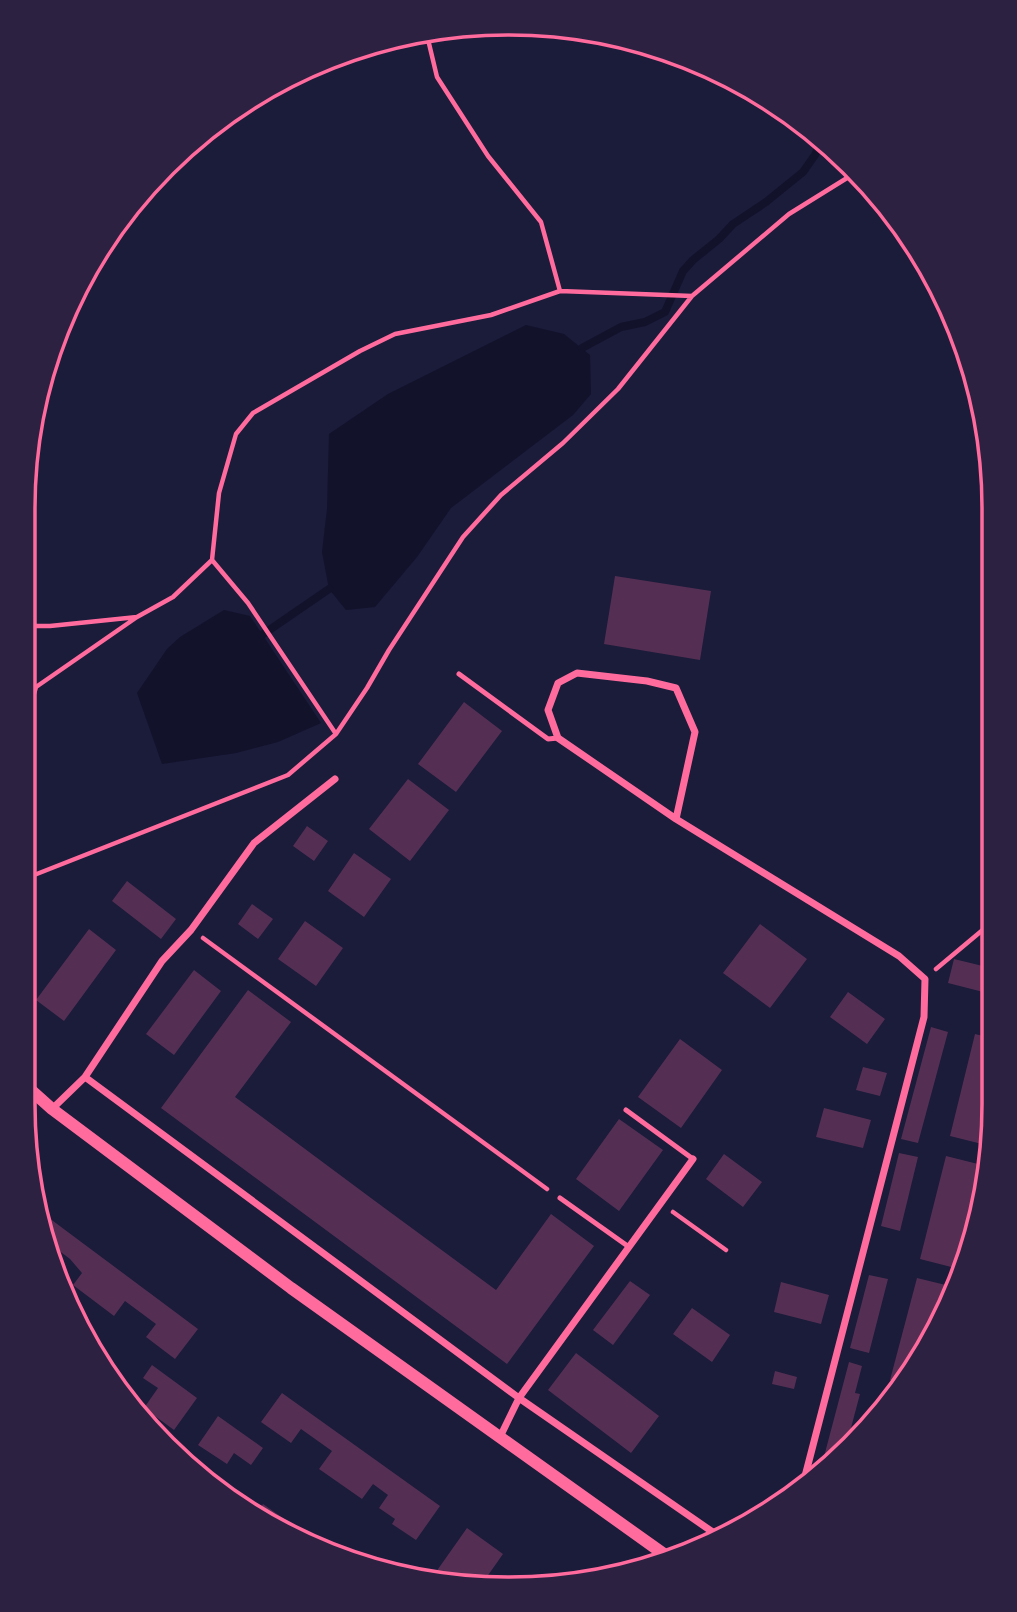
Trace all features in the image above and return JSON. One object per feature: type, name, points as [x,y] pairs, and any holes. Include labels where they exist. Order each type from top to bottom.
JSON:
[{"type":"street","points":[[676,819],[695,732],[676,688],[647,681],[577,673],[558,682],[548,710],[558,738],[676,819],[899,956],[925,979],[924,1017],[806,1471]]},
{"type":"street","points":[[52,1109],[85,1077],[162,961],[191,930],[254,843],[335,779]]},
{"type":"street","points":[[85,1077],[519,1398],[711,1531]]},
{"type":"street","points":[[35,1094],[291,1287],[661,1552]]},
{"type":"street","points":[[500,1437],[519,1398],[693,1159]]},
{"type":"lane","points":[[458,674],[548,739],[558,738]]},
{"type":"lane","points":[[626,1110],[693,1159]]},
{"type":"lane","points":[[560,1198],[629,1247]]},
{"type":"path","points":[[429,42],[437,77],[488,156],[541,222],[560,291]]},
{"type":"path","points":[[35,875],[288,775],[337,734],[464,537],[501,495],[563,443],[618,389],[692,296],[789,214],[846,177]]},
{"type":"path","points":[[35,690],[137,617],[173,597],[212,560],[219,493],[236,435],[253,413],[360,351],[395,334],[491,315],[560,291],[692,296]]},
{"type":"path","points":[[212,560],[248,603],[337,734]]},
{"type":"path","points":[[35,626],[137,617]]},
{"type":"path","points":[[191,930],[560,1198]]},
{"type":"path","points":[[925,979],[982,931]]},
{"type":"path","points":[[682,1219],[726,1250]]},
{"type":"shaded area","points":[[526,325],[564,334],[590,355],[591,394],[573,415],[451,508],[417,557],[375,607],[346,610],[329,589],[322,552],[327,509],[329,434],[388,394]]},
{"type":"shaded area","points":[[224,610],[250,616],[321,723],[278,742],[236,753],[162,764],[137,693],[167,649],[180,637]]},
{"type":"building","points":[[615,576],[711,591],[700,660],[604,644]]},
{"type":"building","points":[[464,702],[502,731],[456,792],[418,764]]},
{"type":"building","points":[[408,779],[449,810],[410,861],[369,829]]},
{"type":"building","points":[[307,826],[328,841],[314,861],[293,846]]},
{"type":"building","points":[[354,853],[391,879],[364,917],[328,891]]},
{"type":"building","points":[[127,881],[176,919],[161,939],[112,901]]},
{"type":"building","points":[[252,904],[273,919],[258,939],[238,924]]},
{"type":"building","points":[[305,921],[343,948],[316,986],[278,959]]},
{"type":"building","points":[[760,924],[807,959],[770,1008],[723,973]]},
{"type":"building","points":[[89,929],[116,950],[64,1021],[36,1000]]},
{"type":"building","points":[[954,959],[982,966],[982,992],[948,983]]},
{"type":"building","points":[[194,970],[221,991],[174,1055],[146,1034]]},
{"type":"building","points":[[248,990],[291,1022],[235,1097],[375,1201],[496,1290],[551,1214],[594,1246],[507,1364],[161,1108]]},
{"type":"building","points":[[848,992],[885,1019],[867,1044],[830,1017]]},
{"type":"building","points":[[931,1027],[948,1032],[918,1143],[901,1139]]},
{"type":"building","points":[[975,1034],[982,1036],[980,1144],[950,1136]]},
{"type":"building","points":[[680,1039],[722,1070],[681,1128],[638,1097]]},
{"type":"building","points":[[863,1067],[887,1073],[880,1096],[856,1090]]},
{"type":"building","points":[[824,1108],[871,1120],[863,1148],[816,1137]]},
{"type":"building","points":[[619,1119],[663,1150],[619,1211],[576,1179]]},
{"type":"building","points":[[899,1153],[918,1157],[900,1231],[881,1226]]},
{"type":"building","points":[[724,1154],[762,1182],[743,1207],[706,1179]]},
{"type":"building","points":[[946,1156],[978,1164],[966,1226],[953,1267],[920,1259]]},
{"type":"building","points":[[49,1218],[198,1329],[175,1359],[146,1337],[156,1324],[125,1301],[114,1316],[73,1285],[82,1273],[58,1250]]},
{"type":"building","points":[[869,1275],[888,1279],[869,1353],[850,1348]]},
{"type":"building","points":[[917,1278],[946,1285],[919,1340],[892,1381],[890,1380]]},
{"type":"building","points":[[630,1281],[650,1295],[613,1345],[593,1330]]},
{"type":"building","points":[[781,1282],[829,1295],[821,1324],[774,1312]]},
{"type":"building","points":[[692,1308],[730,1335],[712,1362],[673,1334]]},
{"type":"building","points":[[576,1353],[659,1416],[631,1453],[548,1390]]},
{"type":"building","points":[[849,1362],[862,1366],[855,1393],[860,1394],[850,1430],[824,1456]]},
{"type":"building","points":[[152,1365],[197,1398],[174,1430],[145,1406],[158,1388],[143,1378]]},
{"type":"building","points":[[775,1371],[797,1377],[794,1389],[772,1384]]},
{"type":"building","points":[[282,1393],[440,1506],[416,1540],[392,1524],[395,1519],[379,1508],[388,1495],[373,1484],[362,1499],[319,1469],[332,1451],[301,1429],[291,1443],[261,1422]]},
{"type":"building","points":[[218,1416],[263,1448],[251,1465],[234,1453],[227,1464],[198,1445]]},
{"type":"building","points":[[263,1504],[291,1524],[272,1514],[261,1507]]},
{"type":"building","points":[[467,1528],[503,1554],[487,1576],[436,1571]]},
{"type":"waterway","points":[[582,348],[621,327],[645,322],[665,312],[683,271],[693,260],[733,224],[803,172],[817,150]]},
{"type":"waterway","points":[[262,635],[329,589]]}]
